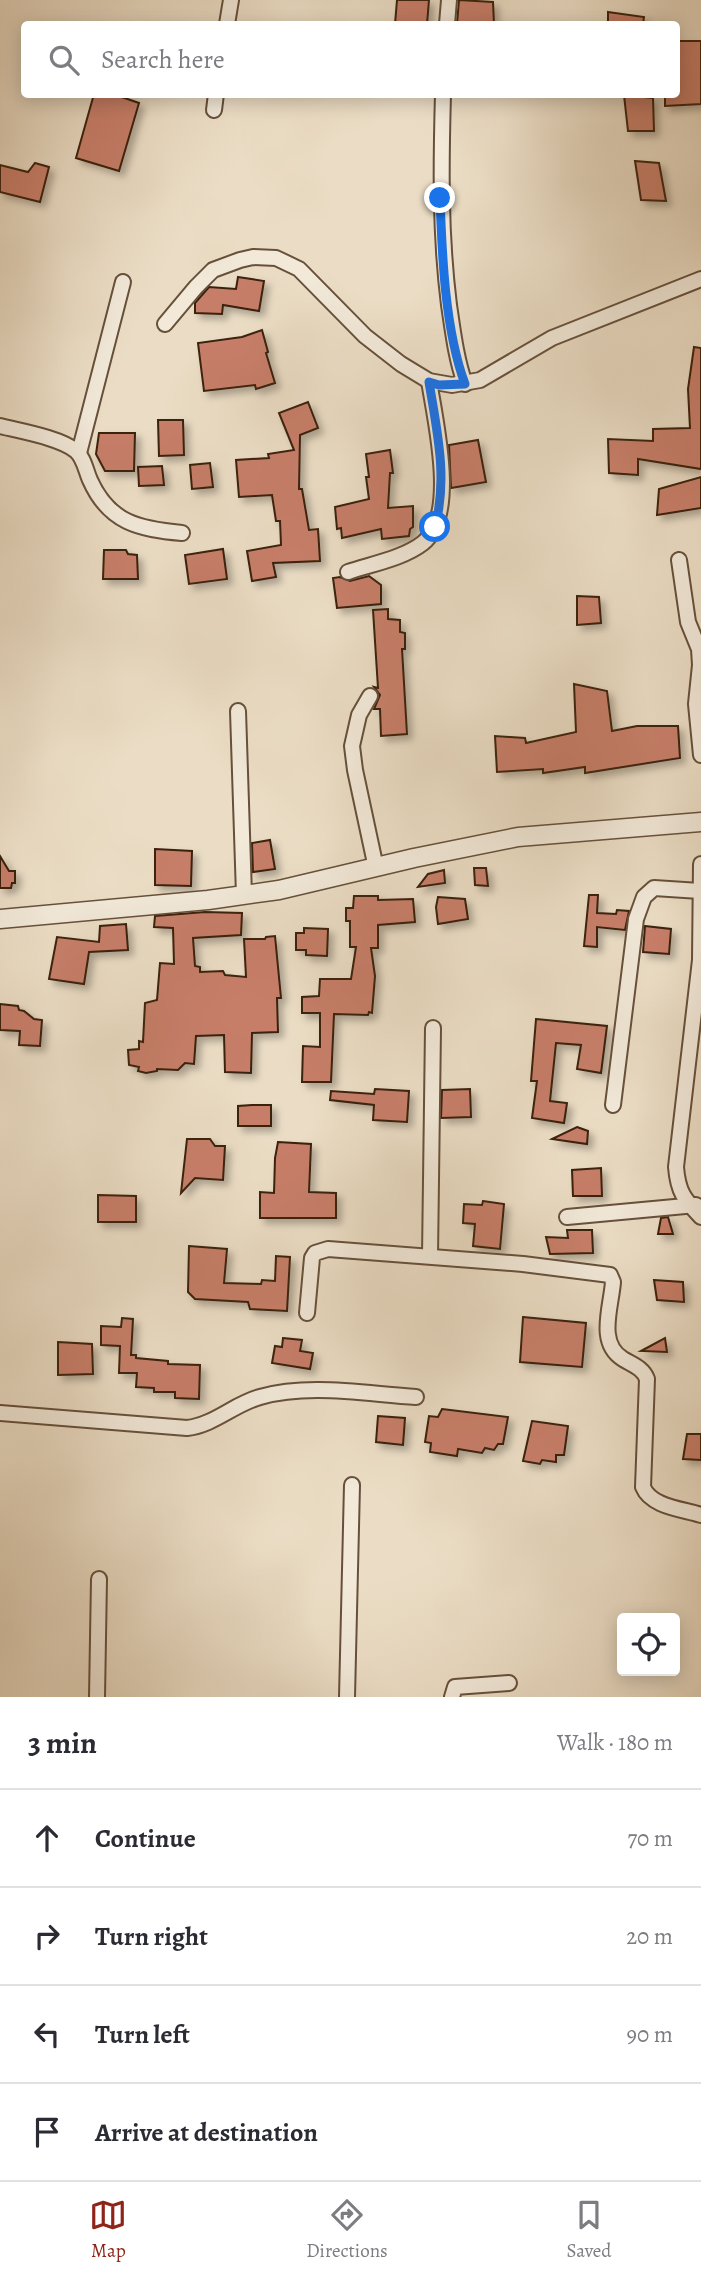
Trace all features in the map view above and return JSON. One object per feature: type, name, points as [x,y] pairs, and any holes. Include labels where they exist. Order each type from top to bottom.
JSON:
[{"type":"street","points":[[228,21],[231,0]]},
{"type":"street","points":[[447,21],[449,0]]},
{"type":"street","points":[[214,110],[216,98]]},
{"type":"street","points":[[443,98],[441,231],[455,352],[465,384]]},
{"type":"street","points":[[165,324],[213,270],[253,257],[275,258],[299,269],[365,336],[401,364],[429,382],[439,385],[465,384],[488,376],[552,338],[701,279]]},
{"type":"street","points":[[123,282],[79,453],[97,494],[118,517],[131,525],[181,533]]},
{"type":"street","points":[[348,572],[421,544],[435,527],[442,495],[442,474],[429,382]]},
{"type":"street","points":[[0,426],[54,441],[79,453]]},
{"type":"street","points":[[679,560],[688,622],[699,649],[696,704],[701,755]]},
{"type":"street","points":[[370,696],[359,715],[352,746],[376,867]]},
{"type":"street","points":[[238,711],[244,895]]},
{"type":"street","points":[[0,919],[279,890],[518,837],[701,822]]},
{"type":"street","points":[[701,864],[700,960],[676,1167],[681,1194],[695,1204],[701,1217]]},
{"type":"street","points":[[613,1105],[636,919],[644,897],[654,888],[700,891]]},
{"type":"street","points":[[430,1256],[433,1028]]},
{"type":"street","points":[[567,1217],[695,1204]]},
{"type":"street","points":[[307,1313],[312,1258],[321,1250],[430,1256],[610,1275],[613,1283],[607,1336],[611,1348],[618,1356],[641,1369],[647,1379],[643,1487],[646,1496],[701,1515]]},
{"type":"street","points":[[0,1413],[187,1428],[202,1425],[256,1398],[271,1394],[320,1391],[416,1397]]},
{"type":"street","points":[[347,1697],[352,1486]]},
{"type":"street","points":[[97,1697],[99,1579]]},
{"type":"street","points":[[452,1697],[455,1687],[509,1683]]},
{"type":"building","points":[[397,0],[429,0],[427,21],[395,21]]},
{"type":"building","points":[[459,0],[493,2],[494,21],[457,21]]},
{"type":"building","points":[[608,12],[644,17],[643,21],[608,21]]},
{"type":"building","points":[[680,41],[701,41],[701,104],[665,106],[665,98],[680,98]]},
{"type":"building","points":[[93,98],[125,98],[139,103],[119,171],[76,158]]},
{"type":"building","points":[[624,98],[653,98],[654,131],[628,131]]},
{"type":"building","points":[[635,161],[659,163],[666,201],[641,200]]},
{"type":"building","points":[[35,163],[49,167],[40,202],[0,192],[0,165],[28,172]]},
{"type":"building","points":[[238,277],[264,281],[259,311],[223,305],[222,314],[195,313],[195,303],[209,287],[236,289]]},
{"type":"building","points":[[262,330],[275,383],[256,389],[255,385],[204,391],[198,343],[242,337]]},
{"type":"building","points":[[694,347],[701,348],[701,469],[638,459],[638,475],[609,473],[608,439],[653,441],[653,429],[690,428],[688,389]]},
{"type":"building","points":[[308,402],[318,428],[300,435],[299,489],[302,489],[309,530],[318,529],[320,561],[273,563],[276,577],[252,581],[247,551],[281,545],[280,521],[276,521],[272,495],[239,497],[236,460],[269,458],[268,454],[294,450],[279,413]]},
{"type":"building","points":[[158,420],[183,420],[184,455],[159,456]]},
{"type":"building","points":[[99,433],[135,433],[134,471],[105,471],[96,454]]},
{"type":"building","points":[[478,440],[486,482],[451,488],[449,445]]},
{"type":"building","points":[[390,450],[393,473],[390,473],[388,508],[413,506],[413,527],[409,536],[382,539],[381,529],[342,538],[341,528],[337,529],[335,507],[369,499],[366,454]]},
{"type":"building","points":[[210,463],[213,487],[192,489],[190,465]]},
{"type":"building","points":[[162,466],[164,485],[139,486],[138,467]]},
{"type":"building","points":[[701,477],[701,508],[657,515],[659,489]]},
{"type":"building","points":[[223,549],[227,579],[189,584],[185,555]]},
{"type":"building","points":[[104,550],[126,550],[128,554],[137,555],[138,579],[103,579]]},
{"type":"building","points":[[369,576],[381,585],[381,604],[337,608],[333,578],[340,577],[350,581]]},
{"type":"building","points":[[577,596],[599,597],[601,623],[577,625]]},
{"type":"building","points":[[388,609],[388,619],[400,620],[400,632],[405,633],[405,649],[402,649],[407,734],[381,736],[380,709],[374,709],[380,695],[374,687],[378,688],[373,610]]},
{"type":"building","points":[[574,684],[607,691],[612,731],[637,726],[678,726],[680,758],[585,773],[585,767],[543,773],[543,769],[497,772],[495,736],[525,738],[526,743],[576,732]]},
{"type":"building","points":[[270,840],[275,869],[253,872],[252,843]]},
{"type":"building","points":[[155,849],[192,851],[191,886],[155,885]]},
{"type":"building","points":[[0,856],[9,871],[15,871],[15,883],[12,883],[11,888],[0,888]]},
{"type":"building","points":[[474,868],[486,868],[488,886],[475,885]]},
{"type":"building","points":[[444,870],[445,883],[418,887],[428,874]]},
{"type":"building","points":[[589,895],[598,895],[597,913],[616,914],[617,910],[629,911],[625,930],[597,927],[597,947],[584,946]]},
{"type":"building","points":[[354,896],[378,896],[378,900],[413,899],[415,922],[378,925],[378,948],[371,948],[375,976],[372,1013],[334,1014],[331,1082],[302,1082],[303,1046],[320,1047],[320,1013],[302,1013],[302,997],[319,996],[320,979],[351,979],[356,947],[350,947],[350,921],[346,921],[346,908],[353,908]]},
{"type":"building","points":[[438,897],[465,899],[468,919],[438,924]]},
{"type":"building","points":[[205,912],[242,913],[241,935],[193,938],[195,966],[200,967],[200,972],[223,971],[225,975],[246,977],[244,939],[275,936],[281,998],[277,998],[278,1032],[252,1033],[251,1073],[225,1072],[224,1035],[196,1036],[194,1064],[185,1063],[178,1070],[157,1069],[146,1073],[138,1071],[139,1067],[129,1065],[128,1050],[139,1049],[139,1041],[143,1042],[145,1003],[157,1000],[160,963],[174,964],[173,928],[154,927],[155,916]]},
{"type":"building","points":[[126,924],[128,950],[89,952],[84,984],[49,979],[57,937],[99,942],[100,926]]},
{"type":"building","points":[[645,926],[671,929],[669,954],[643,952]]},
{"type":"building","points":[[304,928],[328,929],[327,956],[306,955],[306,950],[296,950],[296,933],[304,933]]},
{"type":"building","points":[[0,1004],[18,1006],[19,1010],[34,1019],[42,1020],[40,1046],[19,1045],[20,1031],[0,1030]]},
{"type":"building","points":[[536,1019],[607,1026],[601,1073],[577,1069],[581,1045],[556,1043],[550,1101],[567,1103],[564,1123],[532,1118],[537,1081],[531,1081]]},
{"type":"building","points":[[375,1089],[409,1091],[407,1122],[373,1120],[374,1105],[330,1100],[331,1091],[374,1094]]},
{"type":"building","points":[[470,1089],[471,1117],[441,1118],[442,1090]]},
{"type":"building","points":[[271,1105],[271,1126],[238,1126],[238,1106]]},
{"type":"building","points":[[577,1127],[588,1131],[587,1144],[552,1139]]},
{"type":"building","points":[[187,1139],[210,1139],[215,1146],[225,1146],[223,1180],[195,1178],[181,1193]]},
{"type":"building","points":[[278,1142],[311,1144],[309,1192],[336,1193],[336,1218],[260,1218],[260,1192],[274,1193]]},
{"type":"building","points":[[601,1168],[602,1196],[573,1196],[572,1170]]},
{"type":"building","points":[[98,1195],[136,1196],[136,1222],[98,1222]]},
{"type":"building","points":[[483,1201],[504,1204],[500,1249],[473,1246],[475,1224],[463,1223],[464,1204],[482,1205]]},
{"type":"building","points":[[668,1217],[673,1234],[658,1234],[661,1218]]},
{"type":"building","points":[[567,1230],[592,1230],[593,1253],[550,1254],[546,1237],[568,1238]]},
{"type":"building","points":[[189,1246],[227,1249],[224,1283],[261,1284],[262,1280],[275,1281],[276,1256],[290,1257],[287,1311],[250,1309],[248,1302],[195,1299],[188,1292]]},
{"type":"building","points":[[654,1280],[683,1282],[684,1302],[657,1300]]},
{"type":"building","points":[[523,1317],[586,1323],[582,1367],[520,1362]]},
{"type":"building","points":[[122,1318],[133,1319],[131,1355],[136,1355],[136,1358],[168,1361],[168,1364],[200,1365],[199,1399],[175,1398],[175,1392],[154,1392],[154,1388],[136,1387],[137,1373],[119,1373],[120,1346],[101,1345],[101,1326],[121,1327]]},
{"type":"building","points":[[283,1338],[302,1340],[300,1351],[313,1353],[310,1369],[272,1363],[275,1346],[282,1347]]},
{"type":"building","points":[[665,1338],[667,1352],[641,1351]]},
{"type":"building","points":[[58,1342],[92,1344],[93,1374],[58,1375]]},
{"type":"building","points":[[442,1409],[508,1417],[503,1444],[498,1444],[494,1450],[485,1448],[482,1453],[458,1449],[457,1456],[430,1452],[431,1443],[425,1442],[429,1416],[438,1417]]},
{"type":"building","points":[[378,1416],[405,1418],[403,1445],[376,1442]]},
{"type":"building","points":[[532,1421],[568,1426],[564,1455],[556,1455],[556,1462],[542,1460],[540,1464],[523,1461]]},
{"type":"building","points":[[687,1434],[701,1434],[701,1460],[683,1459]]},
{"type":"route","points":[[435,527],[442,495],[442,474],[429,382],[439,385],[465,384],[455,352],[445,274],[440,198]]}]
